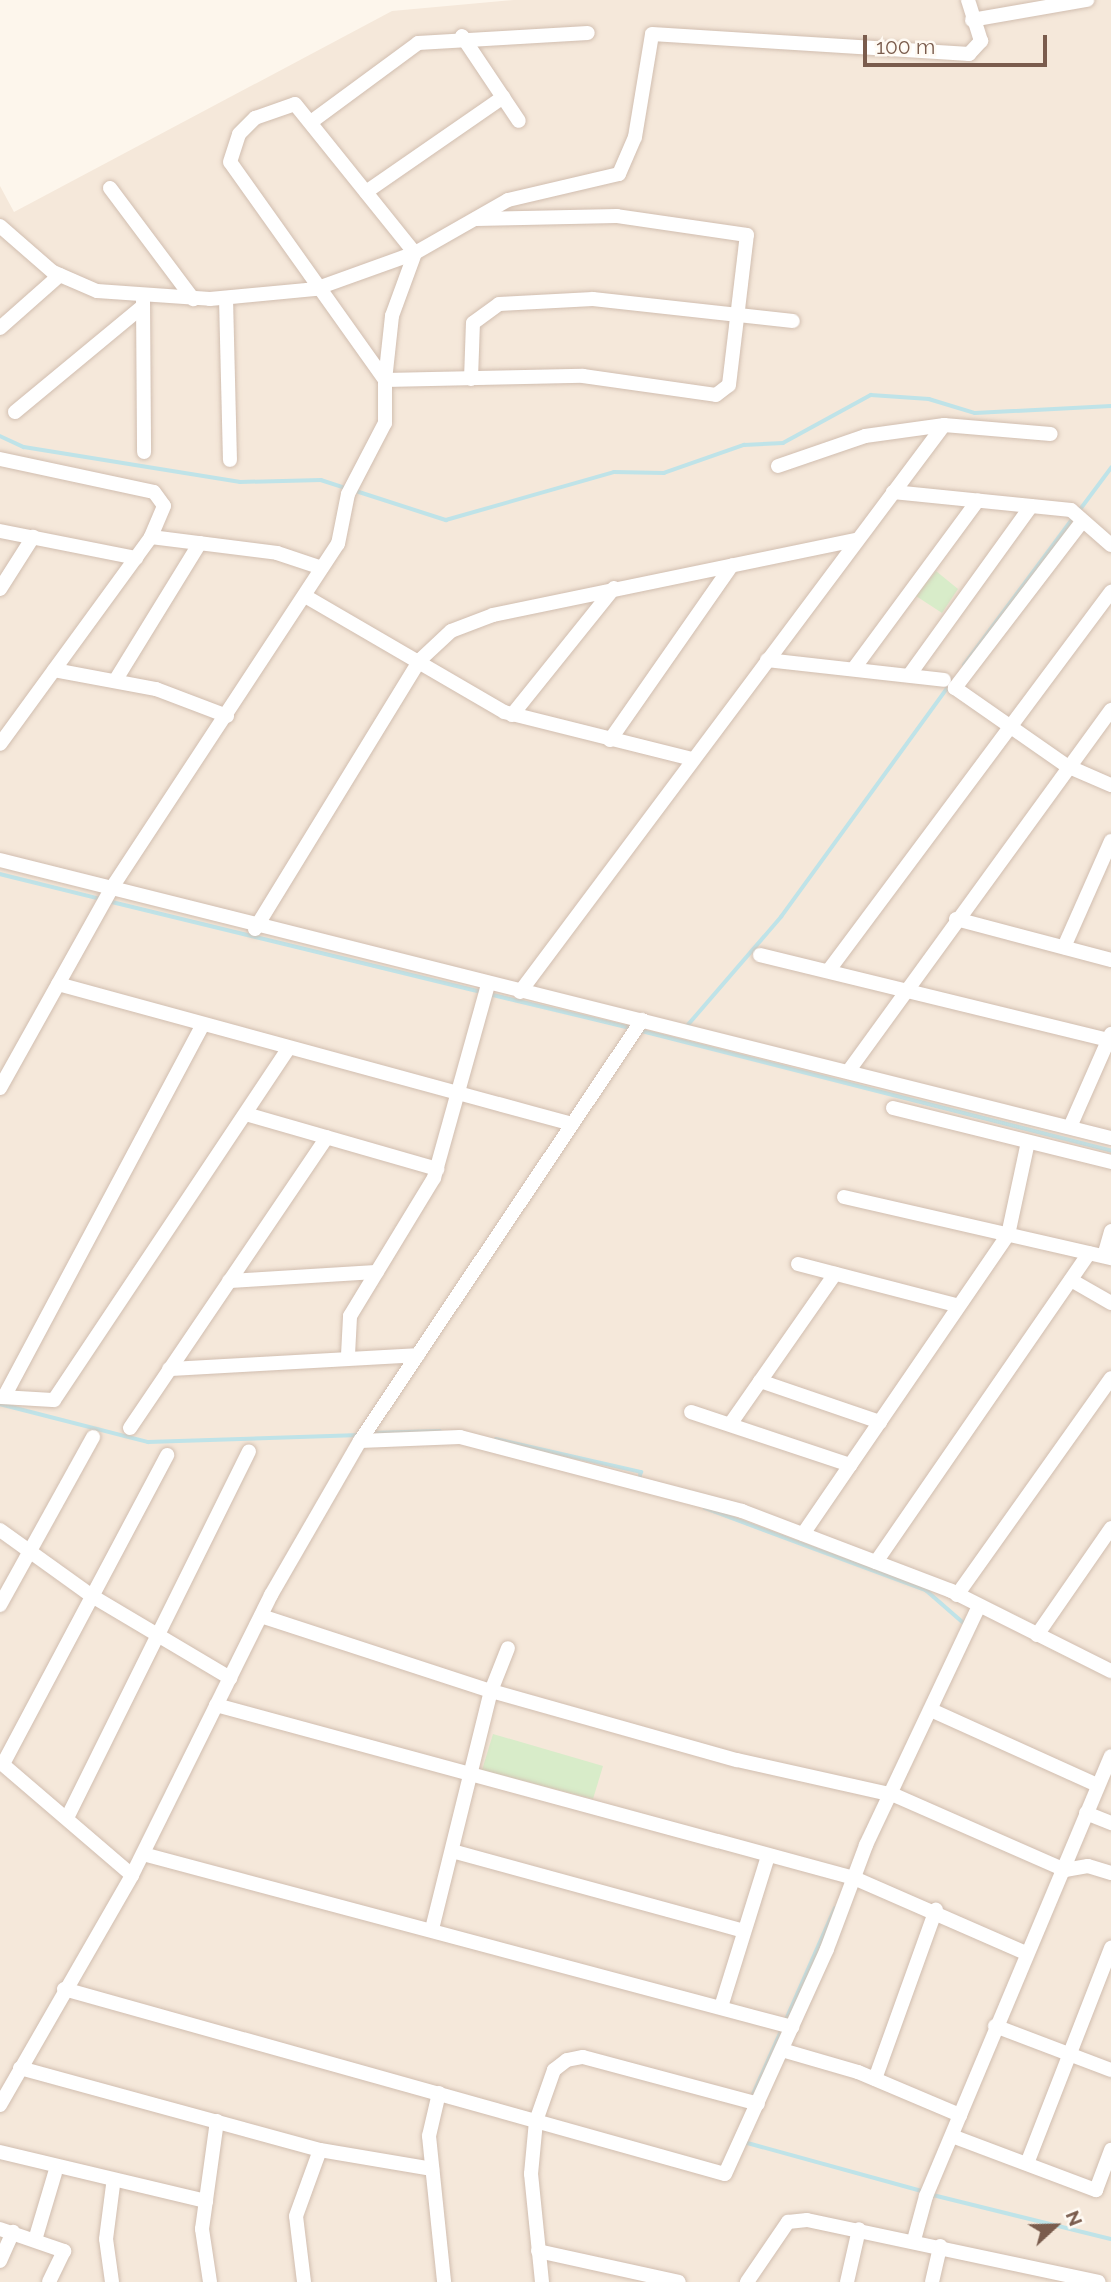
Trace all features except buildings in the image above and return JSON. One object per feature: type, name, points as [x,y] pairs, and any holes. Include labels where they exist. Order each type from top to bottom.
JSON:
[{"type":"street","points":[[0,227],[60,275],[97,291],[143,303],[315,289],[415,253],[508,200],[619,174],[628,164],[652,34],[969,54],[981,41],[972,20],[968,0]]},
{"type":"street","points":[[972,20],[1087,0]]},
{"type":"street","points":[[311,122],[418,43],[462,36],[588,33]]},
{"type":"street","points":[[462,36],[519,121]]},
{"type":"street","points":[[366,192],[503,97]]},
{"type":"street","points":[[385,380],[315,289],[230,162],[240,134],[274,108],[295,104],[415,253]]},
{"type":"street","points":[[110,188],[193,299]]},
{"type":"street","points":[[385,380],[583,376],[716,395],[731,378],[747,235],[617,216],[476,219]]},
{"type":"street","points":[[0,1088],[111,889],[338,544],[350,489],[386,423],[385,380],[392,316],[415,253]]},
{"type":"street","points":[[0,328],[60,275]]},
{"type":"street","points":[[226,298],[230,460]]},
{"type":"street","points":[[471,379],[473,323],[499,304],[593,299],[793,321]]},
{"type":"street","points":[[15,412],[143,303]]},
{"type":"street","points":[[143,303],[144,452]]},
{"type":"street","points":[[520,992],[944,425]]},
{"type":"street","points":[[778,466],[866,436],[944,425],[1051,434]]},
{"type":"street","points":[[0,458],[154,492],[164,506],[151,537],[0,744]]},
{"type":"street","points":[[893,492],[1071,510],[1081,523],[1111,545]]},
{"type":"street","points":[[855,667],[978,500]]},
{"type":"street","points":[[910,674],[1031,506]]},
{"type":"street","points":[[1081,523],[955,688],[1067,766],[1111,785]]},
{"type":"street","points":[[0,531],[136,558]]},
{"type":"street","points":[[0,589],[33,537]]},
{"type":"street","points":[[151,537],[277,553],[322,568]]},
{"type":"street","points":[[256,929],[420,660],[466,623],[614,588],[856,540]]},
{"type":"street","points":[[115,681],[200,543]]},
{"type":"street","points":[[610,740],[732,565]]},
{"type":"street","points":[[512,715],[614,588]]},
{"type":"street","points":[[829,970],[1111,591]]},
{"type":"street","points":[[304,596],[512,715],[693,759]]},
{"type":"street","points":[[767,660],[855,667],[944,681]]},
{"type":"street","points":[[54,670],[115,681],[227,716]]},
{"type":"street","points":[[850,1069],[1067,766],[1111,710]]},
{"type":"street","points":[[1064,947],[1111,841]]},
{"type":"street","points":[[0,860],[256,929],[850,1069],[1111,1138]]},
{"type":"street","points":[[956,919],[1111,960]]},
{"type":"street","points":[[760,955],[1110,1037],[1070,1127]]},
{"type":"street","points":[[58,984],[202,1026],[572,1124]]},
{"type":"street","points":[[348,1355],[350,1316],[437,1168],[460,1094],[488,985]]},
{"type":"street","points":[[0,2105],[64,1989],[132,1875],[261,1616],[360,1441],[642,1020]]},
{"type":"street","points":[[202,1026],[2,1397],[54,1401],[249,1115],[288,1049]]},
{"type":"street","points":[[893,1108],[1111,1162]]},
{"type":"street","points":[[249,1115],[437,1168]]},
{"type":"street","points":[[130,1427],[327,1137]]},
{"type":"street","points":[[803,1534],[1008,1234],[1028,1142]]},
{"type":"street","points":[[844,1197],[1107,1257],[1111,1231]]},
{"type":"street","points":[[876,1562],[1089,1253]]},
{"type":"street","points":[[798,1264],[959,1306]]},
{"type":"street","points":[[229,1281],[377,1272]]},
{"type":"street","points":[[731,1423],[835,1274]]},
{"type":"street","points":[[1071,1280],[1111,1303]]},
{"type":"street","points":[[170,1370],[348,1355],[418,1355]]},
{"type":"street","points":[[957,1595],[1111,1378]]},
{"type":"street","points":[[760,1381],[880,1422]]},
{"type":"street","points":[[691,1412],[731,1423],[850,1465]]},
{"type":"street","points":[[0,1605],[93,1437]]},
{"type":"street","points":[[360,1441],[460,1437],[635,1479],[803,1534],[876,1562],[957,1595],[1111,1671]]},
{"type":"street","points":[[68,1816],[248,1452]]},
{"type":"street","points":[[132,1875],[68,1816],[1,1763],[167,1455]]},
{"type":"street","points":[[1037,1635],[1111,1528]]},
{"type":"street","points":[[0,1530],[92,1596],[230,1678]]},
{"type":"street","points":[[64,1989],[725,2174],[782,2050],[854,1878],[894,1796],[979,1606]]},
{"type":"street","points":[[261,1616],[491,1691],[737,1760],[894,1796],[1065,1870],[1088,1866],[1111,1873]]},
{"type":"street","points":[[432,1928],[491,1691],[509,1648]]},
{"type":"street","points":[[216,1705],[854,1878],[936,1910],[1026,1953]]},
{"type":"street","points":[[931,1710],[1097,1784]]},
{"type":"street","points":[[914,2240],[995,2026],[1065,1870],[1097,1784],[1110,1761]]},
{"type":"street","points":[[1086,1813],[1111,1823]]},
{"type":"street","points":[[452,1851],[741,1930]]},
{"type":"street","points":[[143,1854],[432,1928],[792,2027]]},
{"type":"street","points":[[720,2007],[741,1930],[768,1856]]},
{"type":"street","points":[[874,2078],[936,1910]]},
{"type":"street","points":[[1028,2161],[1067,2053],[1111,1948]]},
{"type":"street","points":[[995,2026],[1111,2070]]},
{"type":"street","points":[[782,2050],[874,2078],[960,2115]]},
{"type":"street","points":[[541,2282],[531,2174],[536,2121],[554,2070],[583,2057],[758,2105]]},
{"type":"street","points":[[20,2068],[320,2150],[432,2169]]},
{"type":"street","points":[[439,2093],[429,2136],[444,2282]]},
{"type":"street","points":[[210,2282],[202,2229],[217,2121]]},
{"type":"street","points":[[952,2136],[1028,2161],[1096,2190],[1111,2150]]},
{"type":"street","points":[[304,2282],[296,2216],[320,2150]]},
{"type":"street","points":[[0,2152],[206,2201]]},
{"type":"street","points":[[35,2241],[55,2173]]},
{"type":"street","points":[[112,2282],[106,2239],[113,2185]]},
{"type":"street","points":[[747,2282],[788,2222],[859,2229],[1098,2282]]},
{"type":"street","points":[[847,2282],[859,2229]]},
{"type":"street","points":[[0,2261],[6,2231],[64,2251],[48,2282]]},
{"type":"street","points":[[932,2282],[940,2246]]},
{"type":"street","points":[[538,2252],[644,2279],[679,2282]]},
{"type":"shaded area","points":[[514,0],[1111,0],[1111,2282],[0,2282],[0,186],[14,212],[392,11]]},
{"type":"green space","points":[[936,571],[958,589],[942,613],[916,596]]},
{"type":"green space","points":[[493,1734],[603,1766],[593,1799],[482,1770]]},
{"type":"waterway","points":[[353,490],[446,520],[614,472],[664,473],[744,445],[783,443],[871,395],[929,399],[975,413],[1111,406]]},
{"type":"waterway","points":[[0,436],[24,447],[240,482],[321,480],[345,488]]},
{"type":"waterway","points":[[1079,511],[1111,468]]},
{"type":"waterway","points":[[964,665],[1074,517]]},
{"type":"waterway","points":[[687,1026],[781,917],[951,683]]},
{"type":"waterway","points":[[0,874],[101,899]]},
{"type":"waterway","points":[[108,901],[481,992]]},
{"type":"waterway","points":[[489,994],[631,1028]]},
{"type":"waterway","points":[[638,1030],[1111,1151]]},
{"type":"waterway","points":[[0,1404],[148,1442],[360,1435]]},
{"type":"waterway","points":[[371,1433],[440,1431]]},
{"type":"waterway","points":[[496,1439],[641,1472],[640,1480]]},
{"type":"waterway","points":[[705,1508],[926,1590],[965,1624]]},
{"type":"waterway","points":[[785,2022],[835,1908]]},
{"type":"waterway","points":[[751,2099],[782,2029]]},
{"type":"waterway","points":[[744,2142],[922,2191]]},
{"type":"waterway","points":[[929,2194],[1111,2239]]}]
